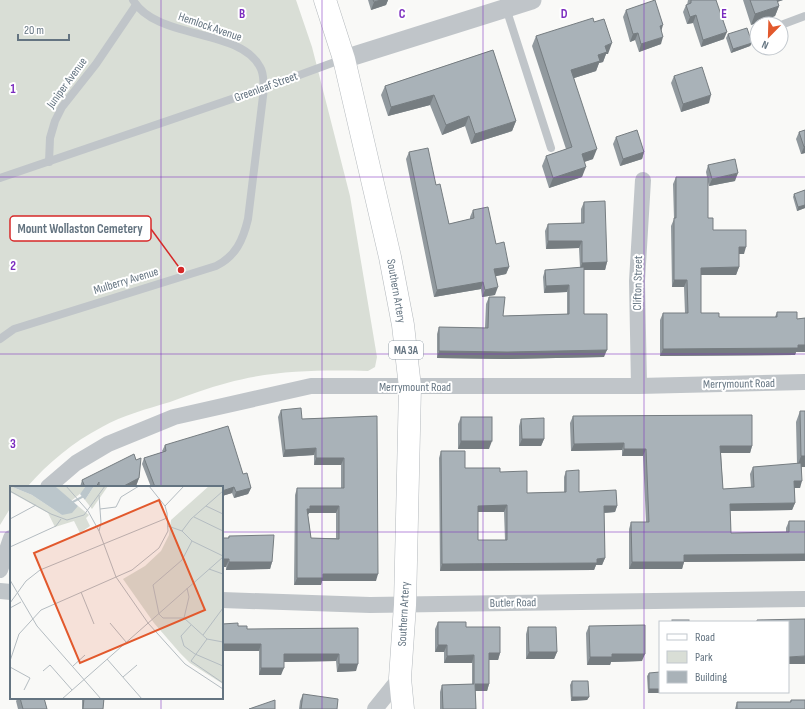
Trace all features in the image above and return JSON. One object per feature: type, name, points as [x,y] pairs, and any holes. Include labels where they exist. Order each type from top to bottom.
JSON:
[{"type":"main road","name":"Southern Artery","points":[[325,0],[344,59],[390,257],[403,325],[410,387],[405,605],[400,678],[403,709]]},
{"type":"street","name":"Greenleaf Street","points":[[344,59],[532,0]]},
{"type":"street","name":"Clifton Street","points":[[639,386],[637,281],[643,180]]},
{"type":"street","name":"Merrymount Road","points":[[49,486],[76,463],[108,444],[174,417],[311,386],[639,386],[805,382]]},
{"type":"street","points":[[0,570],[6,541]]},
{"type":"street","points":[[0,591],[10,592]]},
{"type":"street","name":"Butler Road","points":[[223,600],[405,605],[805,599]]},
{"type":"street","points":[[375,709],[400,678]]},
{"type":"lane","name":"Hemlock Avenue","points":[[134,2],[161,22],[227,44],[248,54],[260,66],[264,88]]},
{"type":"lane","name":"Juniper Avenue","points":[[49,162],[50,138],[55,121],[62,107],[96,64],[134,2]]},
{"type":"lane","points":[[506,8],[551,148]]},
{"type":"lane","points":[[789,22],[805,16]]},
{"type":"lane","name":"Greenleaf Street","points":[[0,178],[264,88],[344,59]]},
{"type":"lane","name":"Mulberry Avenue","points":[[0,339],[14,329],[216,266],[231,256],[242,239],[248,219],[264,88]]},
{"type":"green space","points":[[0,0],[296,0],[312,47],[350,196],[377,357],[375,367],[368,371],[279,373],[244,379],[206,389],[118,419],[91,433],[71,446],[52,461],[28,486],[10,486],[10,509],[0,525]]},
{"type":"building","points":[[655,0],[663,25],[660,26],[663,37],[641,44],[638,33],[633,34],[626,10]]},
{"type":"building","points":[[691,0],[716,0],[727,32],[703,40],[696,15],[690,17],[686,5],[691,3]]},
{"type":"building","points":[[750,0],[777,0],[779,6],[755,14]]},
{"type":"building","points":[[593,18],[594,22],[604,19],[612,43],[605,46],[607,52],[598,55],[600,61],[571,70],[597,149],[582,154],[586,167],[553,178],[546,156],[572,147],[536,36]]},
{"type":"building","points":[[747,28],[749,34],[749,44],[733,49],[728,34]]},
{"type":"building","points":[[493,50],[516,121],[475,134],[469,116],[446,125],[434,95],[391,107],[385,86]]},
{"type":"building","points":[[702,67],[711,95],[683,104],[674,76]]},
{"type":"building","points":[[637,130],[644,152],[623,159],[616,137]]},
{"type":"building","points":[[805,130],[805,146],[804,147],[799,132]]},
{"type":"building","points":[[428,148],[436,185],[440,184],[449,224],[474,218],[473,210],[488,207],[496,244],[504,242],[509,267],[494,269],[498,287],[485,290],[483,282],[437,290],[409,152]]},
{"type":"building","points":[[735,159],[738,173],[712,179],[708,165]]},
{"type":"building","points":[[676,177],[708,177],[708,218],[713,218],[713,230],[746,230],[746,247],[739,247],[739,267],[701,268],[701,313],[719,313],[719,317],[777,317],[777,312],[797,312],[797,319],[805,318],[805,345],[798,345],[798,348],[663,349],[663,313],[688,313],[687,280],[674,280],[674,218],[676,218]]},
{"type":"building","points":[[805,190],[805,205],[798,207],[794,194]]},
{"type":"building","points":[[605,201],[607,262],[582,263],[582,241],[548,241],[548,224],[584,223],[584,202]]},
{"type":"building","points":[[584,267],[584,314],[607,314],[607,350],[507,352],[439,351],[439,327],[488,328],[489,297],[505,297],[503,316],[569,314],[569,285],[546,286],[545,270]]},
{"type":"building","points":[[301,408],[302,419],[377,416],[378,574],[323,574],[323,578],[297,578],[297,488],[344,488],[344,458],[316,458],[316,448],[285,450],[281,410]],"holes":[[[310,506],[339,506],[339,539],[311,538],[307,509],[310,509]]]},
{"type":"building","points":[[800,411],[805,411],[805,456],[801,456]]},
{"type":"building","points":[[752,415],[752,446],[720,446],[723,489],[754,487],[753,467],[801,463],[802,481],[794,481],[795,503],[730,504],[731,533],[789,532],[789,521],[805,521],[805,554],[684,555],[684,562],[632,562],[631,522],[649,522],[646,449],[624,449],[624,443],[574,444],[573,416]]},
{"type":"building","points":[[461,417],[492,417],[492,441],[461,441]]},
{"type":"building","points":[[544,418],[544,439],[522,439],[521,419]]},
{"type":"building","points":[[228,426],[243,474],[247,473],[251,488],[236,492],[234,487],[223,491],[223,486],[155,486],[144,458],[166,451],[165,445]]},
{"type":"building","points":[[441,451],[465,451],[465,468],[500,468],[500,472],[527,471],[527,493],[566,492],[566,471],[579,470],[579,492],[616,490],[617,506],[604,506],[605,558],[597,559],[597,563],[442,564]],"holes":[[[507,505],[507,540],[478,540],[478,506]]]},
{"type":"building","points":[[134,454],[136,460],[141,458],[139,478],[124,486],[99,486],[99,482],[97,486],[85,486],[82,480]]},
{"type":"building","points":[[274,535],[272,562],[229,562],[229,559],[223,559],[223,538],[229,538],[229,536]]},
{"type":"building","points":[[805,619],[805,656],[789,657],[789,621],[757,620]]},
{"type":"building","points":[[672,620],[689,620],[689,621]]},
{"type":"building","points":[[438,622],[466,622],[466,627],[500,627],[500,653],[489,653],[489,684],[475,684],[476,709],[443,709],[442,685],[474,684],[474,655],[447,656],[447,645],[438,645]]},
{"type":"building","points":[[238,623],[238,626],[247,626],[247,629],[358,628],[358,664],[339,664],[339,654],[284,654],[284,668],[261,668],[261,644],[223,644],[223,624]]},
{"type":"building","points":[[645,625],[645,654],[612,654],[612,657],[590,657],[589,626]]},
{"type":"building","points":[[528,627],[556,627],[557,652],[529,652]]},
{"type":"building","points":[[659,672],[659,689],[649,689],[649,673]]},
{"type":"building","points":[[572,681],[588,681],[589,697],[572,697]]},
{"type":"building","points":[[303,694],[338,699],[337,709],[301,709]]},
{"type":"building","points":[[20,699],[44,699],[47,709],[23,709]]},
{"type":"building","points":[[84,699],[104,699],[103,709],[83,709]]},
{"type":"building","points":[[275,700],[275,709],[249,709]]},
{"type":"building","points":[[791,700],[805,700],[805,709],[737,709],[737,702],[791,702]]},
{"type":"place","name":"Mount Wollaston Cemetery","points":[[181,270]]}]
